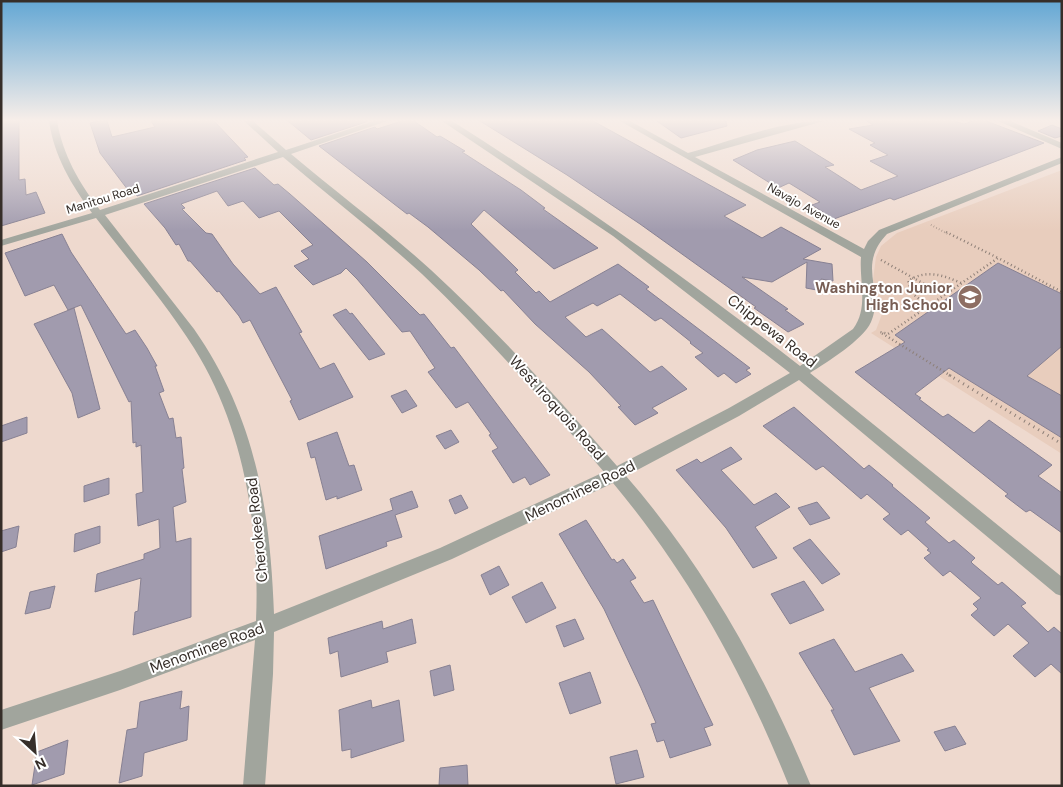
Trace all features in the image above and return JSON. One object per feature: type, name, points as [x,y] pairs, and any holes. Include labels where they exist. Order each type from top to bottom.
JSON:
[{"type":"street","name":"Cherokee Road","points":[[63,158],[66,166],[98,214],[199,346],[228,400],[246,450],[255,496],[262,549],[264,628],[259,734],[254,786]]},
{"type":"street","name":"Manitou Road","points":[[1,244],[271,158]]},
{"type":"street","name":"West Iroquois Road","points":[[292,158],[392,242],[474,318],[530,376],[616,474],[676,551],[712,606],[757,689],[800,786]]},
{"type":"street","name":"Chippewa Road","points":[[503,158],[632,245],[799,372],[1062,588]]},
{"type":"street","name":"Navajo Avenue","points":[[690,158],[866,255]]},
{"type":"street","points":[[866,255],[872,242],[890,228],[1062,160]]},
{"type":"street","name":"Menominee Road","points":[[1,720],[136,675],[264,628],[459,548],[616,474],[718,420],[799,372],[856,333],[865,324],[868,309],[866,255]]},
{"type":"path","points":[[925,222],[1062,292]]},
{"type":"path","points":[[998,258],[888,334],[880,332],[1062,444]]},
{"type":"path","points":[[881,260],[944,295]]},
{"type":"path","points":[[928,306],[918,300],[908,287],[908,281],[912,278],[929,272],[944,275],[962,283]]},
{"type":"shaded area","name":"Washington Junior High School","points":[[1062,170],[1062,454],[871,333],[876,330],[882,314],[873,280],[876,257],[881,246],[897,233]]},
{"type":"building","points":[[1,158],[19,158],[19,180],[25,179],[26,195],[36,192],[45,213],[1,226]]},
{"type":"building","points":[[104,158],[245,158],[246,160],[137,196],[131,189],[128,190]]},
{"type":"building","points":[[334,158],[471,158],[521,190],[545,208],[543,209],[598,248],[554,269],[484,210],[471,224],[518,270],[515,272],[536,293],[539,291],[550,302],[618,264],[649,287],[646,289],[750,368],[746,370],[751,374],[736,383],[724,373],[718,377],[695,357],[703,353],[691,342],[661,318],[655,321],[620,294],[597,306],[593,303],[565,317],[586,337],[602,329],[650,372],[662,366],[687,389],[652,408],[658,413],[635,425],[618,407],[621,406],[589,372],[535,324],[503,290],[501,291],[428,227],[409,213],[407,214]]},
{"type":"building","points":[[539,158],[660,158],[746,205],[724,216],[762,238],[781,227],[821,249],[803,259],[832,264],[833,281],[821,279],[822,291],[806,288],[807,262],[772,282],[742,277],[788,309],[785,310],[804,324],[788,332],[640,224]]},
{"type":"building","points":[[738,158],[822,158],[834,165],[825,167],[861,190],[898,176],[870,161],[880,158],[1005,158],[894,200],[890,198],[834,219],[812,205],[820,202],[789,183],[778,188],[733,160]]},
{"type":"building","points":[[255,168],[274,185],[278,184],[290,194],[367,262],[420,315],[424,314],[451,348],[454,347],[550,475],[530,485],[525,477],[513,483],[492,451],[498,448],[489,435],[491,434],[468,402],[456,408],[428,372],[435,368],[410,331],[402,332],[346,268],[341,273],[313,285],[294,266],[309,259],[301,251],[313,245],[279,211],[259,218],[243,201],[228,206],[217,191],[181,204],[185,208],[182,209],[206,233],[212,234],[233,264],[260,294],[276,287],[302,332],[299,333],[320,369],[334,363],[353,397],[299,420],[290,401],[292,400],[250,320],[243,323],[219,291],[217,292],[188,261],[179,244],[176,245],[165,228],[144,204]]},
{"type":"building","points":[[62,234],[71,252],[126,334],[135,330],[147,348],[157,366],[155,366],[164,391],[159,393],[169,419],[173,418],[176,438],[181,437],[186,502],[173,507],[176,542],[191,538],[191,617],[133,635],[135,612],[138,611],[141,578],[95,592],[97,574],[144,559],[144,554],[160,548],[159,519],[138,526],[136,494],[143,492],[141,445],[136,447],[136,442],[133,443],[131,401],[129,402],[81,305],[68,310],[54,285],[25,296],[5,253]]},
{"type":"building","points":[[998,263],[1062,294],[1062,346],[1027,376],[1062,396],[1062,438],[949,368],[915,394],[943,417],[948,414],[974,433],[989,420],[1052,465],[1038,476],[1062,493],[1062,533],[1030,510],[1026,512],[1005,496],[1008,494],[855,372],[905,342],[895,335]]},
{"type":"building","points":[[74,308],[100,409],[78,418],[72,393],[34,324]]},
{"type":"building","points":[[346,309],[350,314],[352,313],[385,354],[369,360],[333,315]]},
{"type":"building","points":[[406,390],[417,406],[402,413],[391,396]]},
{"type":"building","points":[[794,407],[864,469],[869,465],[893,485],[930,518],[925,522],[949,543],[954,540],[975,558],[971,562],[973,564],[998,585],[1002,582],[1026,603],[1021,606],[1048,632],[1054,627],[1062,634],[1062,674],[1051,664],[1035,677],[1013,656],[1029,643],[1008,624],[994,636],[971,615],[978,609],[973,604],[981,598],[950,571],[943,576],[924,558],[931,553],[927,550],[929,549],[908,530],[901,535],[883,519],[890,514],[867,494],[861,499],[823,466],[816,470],[763,426]]},
{"type":"building","points":[[27,417],[27,433],[1,442],[1,426]]},
{"type":"building","points":[[451,430],[459,442],[445,449],[436,436]]},
{"type":"building","points":[[337,432],[349,466],[354,465],[362,490],[337,499],[337,496],[326,500],[315,457],[311,458],[307,443]]},
{"type":"building","points":[[731,447],[742,459],[721,470],[754,505],[776,493],[790,507],[755,527],[777,558],[753,568],[726,528],[676,470],[697,459],[701,463]]},
{"type":"building","points":[[109,478],[109,494],[84,502],[84,486]]},
{"type":"building","points":[[412,491],[418,507],[395,515],[402,537],[386,542],[387,546],[326,569],[319,536],[393,510],[390,499]]},
{"type":"building","points":[[461,495],[468,508],[455,514],[449,500]]},
{"type":"building","points":[[817,502],[830,518],[810,525],[798,508]]},
{"type":"building","points":[[586,520],[612,560],[614,559],[617,563],[623,559],[636,578],[630,581],[644,603],[653,600],[713,725],[704,728],[711,745],[670,758],[664,740],[657,742],[651,724],[656,723],[604,609],[559,534]]},
{"type":"building","points":[[19,526],[16,547],[1,552],[1,531]]},
{"type":"building","points":[[100,526],[100,543],[74,552],[75,534]]},
{"type":"building","points":[[810,539],[840,574],[822,584],[793,548]]},
{"type":"building","points":[[499,566],[509,585],[490,595],[481,575]]},
{"type":"building","points":[[804,581],[824,610],[790,624],[771,594]]},
{"type":"building","points":[[542,582],[556,608],[526,623],[512,597]]},
{"type":"building","points":[[55,586],[50,608],[25,614],[30,592]]},
{"type":"building","points":[[412,619],[416,643],[386,652],[388,662],[341,677],[338,651],[330,654],[328,638],[382,621],[383,629]]},
{"type":"building","points":[[575,619],[584,639],[564,647],[556,626]]},
{"type":"building","points":[[834,639],[855,672],[902,654],[914,671],[869,688],[900,741],[854,755],[831,710],[834,710],[799,653]]},
{"type":"building","points":[[450,665],[454,690],[434,696],[430,671]]},
{"type":"building","points":[[590,672],[601,703],[570,714],[559,683]]},
{"type":"building","points":[[182,691],[180,709],[189,706],[187,740],[144,753],[142,776],[119,783],[127,730],[137,728],[140,702]]},
{"type":"building","points":[[371,700],[372,708],[399,700],[404,741],[351,758],[351,749],[342,751],[339,710]]},
{"type":"building","points":[[955,726],[966,744],[945,751],[934,732]]},
{"type":"building","points":[[68,740],[64,774],[32,785],[37,752]]},
{"type":"building","points":[[637,750],[644,777],[616,784],[610,757]]},
{"type":"building","points":[[467,765],[468,786],[439,786],[440,768]]},
{"type":"place","name":"Washington Junior High School","points":[[970,297]]}]
